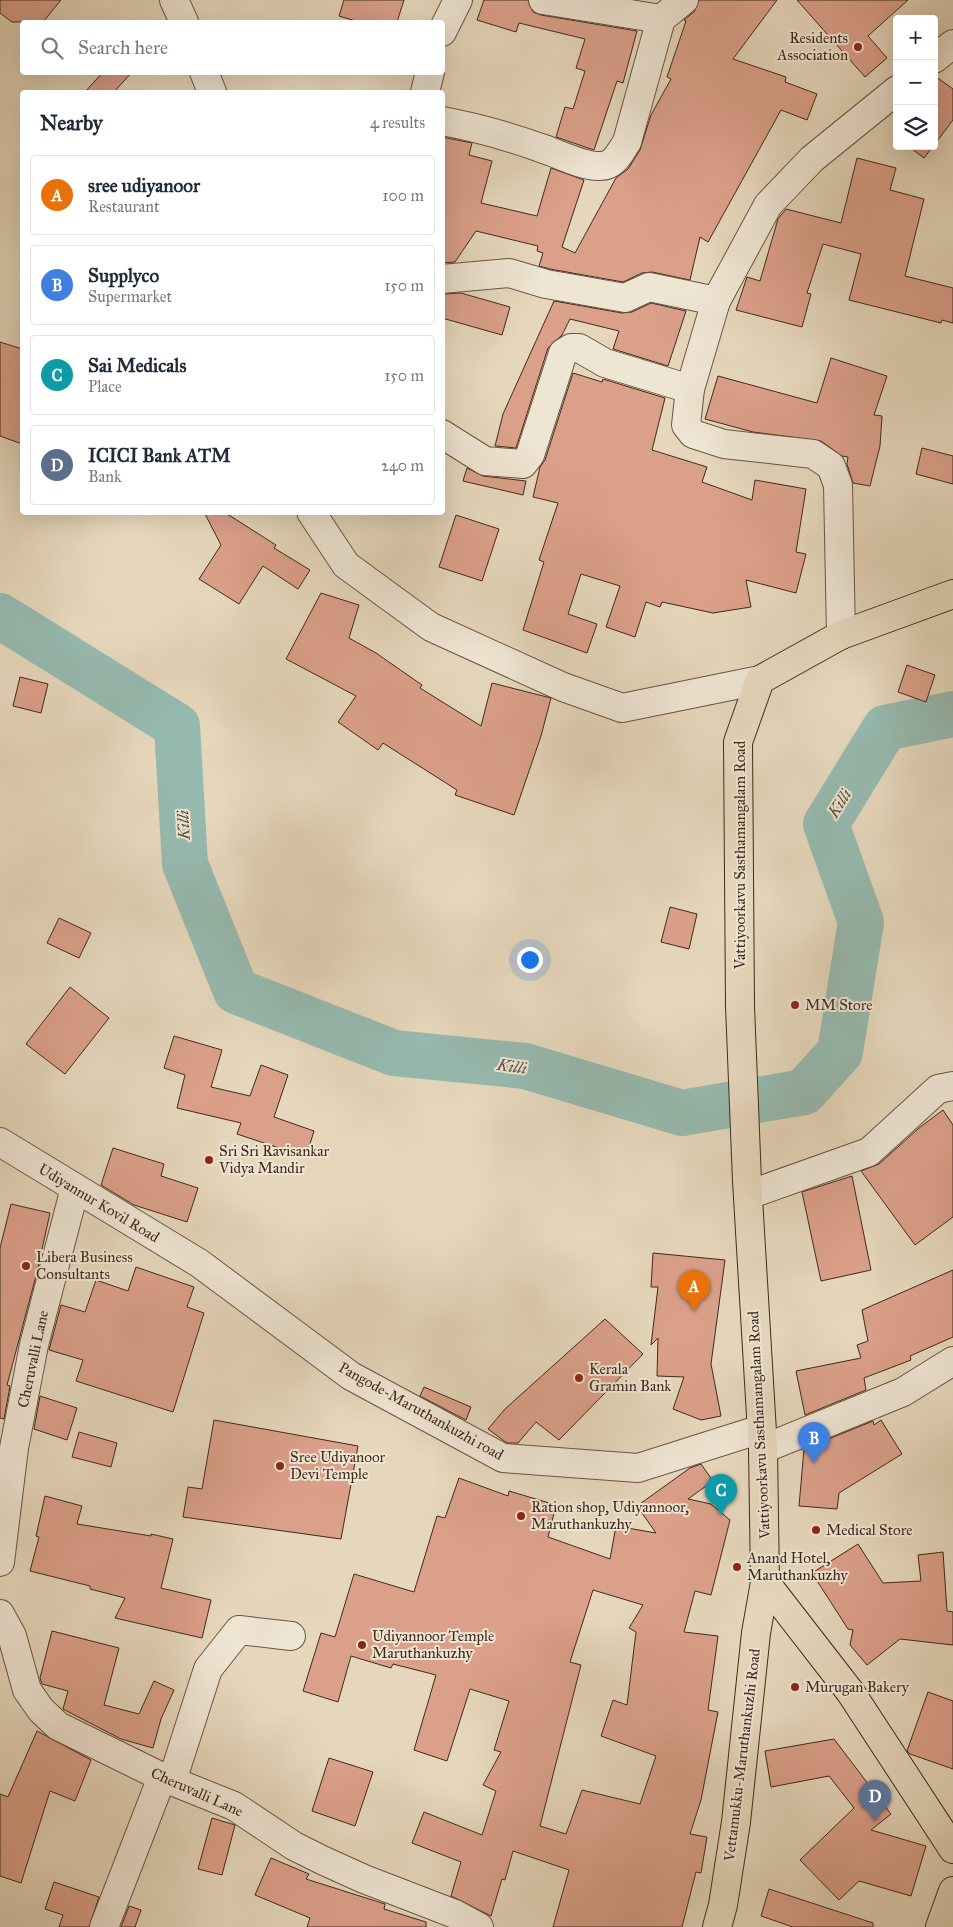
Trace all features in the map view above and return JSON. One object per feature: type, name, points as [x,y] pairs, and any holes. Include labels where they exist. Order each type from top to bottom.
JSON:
[{"type":"main road","points":[[760,680],[841,635],[953,594]]},
{"type":"main road","name":"Vattiyoorkavu Sasthamangalam Road","points":[[760,680],[738,742],[740,1006],[762,1439],[765,1582]]},
{"type":"main road","points":[[765,1582],[851,1693],[953,1849]]},
{"type":"main road","name":"Vettamukku-Maruthankuzhi Road","points":[[716,1927],[723,1906],[736,1822],[756,1633],[765,1582]]},
{"type":"main road","points":[[940,1927],[953,1891]]},
{"type":"street","points":[[174,0],[183,20]]},
{"type":"street","points":[[445,26],[458,0]]},
{"type":"street","points":[[543,0],[661,19]]},
{"type":"street","points":[[445,122],[538,146],[584,163],[600,166],[610,164],[617,158],[627,142],[661,19],[684,0]]},
{"type":"street","points":[[938,56],[953,44]]},
{"type":"street","points":[[205,75],[211,90]]},
{"type":"street","points":[[426,90],[429,75]]},
{"type":"street","points":[[841,635],[838,485],[831,466],[813,454],[724,444],[693,434],[686,425],[690,389],[716,301],[768,205],[812,159],[893,93]]},
{"type":"street","points":[[445,279],[509,273],[546,284],[625,298],[649,287],[716,301]]},
{"type":"street","points":[[445,436],[485,461],[523,464],[530,454],[562,353],[571,348],[579,348],[606,363],[690,389]]},
{"type":"street","points":[[313,515],[346,565],[431,627],[563,687],[622,708],[760,680]]},
{"type":"street","points":[[748,1188],[869,1152],[938,1089],[953,1086]]},
{"type":"street","name":"Udiyannur Kovil Road","points":[[0,1142],[199,1263]]},
{"type":"street","name":"Cheruvalli Lane","points":[[0,1562],[6,1464],[34,1345],[75,1188]]},
{"type":"street","name":"Pangode-Maruthankuzhi road","points":[[199,1263],[351,1376],[503,1458],[638,1468],[762,1439],[903,1392],[953,1361]]},
{"type":"street","points":[[104,1927],[167,1779],[208,1669],[240,1630],[291,1636]]},
{"type":"street","name":"Cheruvalli Lane","points":[[4,1631],[27,1690],[41,1710],[58,1726],[167,1779],[234,1806],[294,1846],[322,1860],[364,1879],[455,1914],[479,1927]]},
{"type":"building","points":[[0,0],[61,0],[45,20],[20,20],[20,22],[12,22],[0,13]]},
{"type":"building","points":[[344,0],[404,0],[398,20],[352,20],[339,16]]},
{"type":"building","points":[[484,0],[528,0],[533,12],[541,15],[637,31],[623,83],[617,81],[594,150],[556,137],[565,107],[573,109],[585,71],[576,68],[585,39],[519,23],[516,32],[477,20]]},
{"type":"building","points":[[699,0],[777,0],[733,59],[786,77],[785,82],[817,94],[807,120],[781,110],[708,242],[700,237],[690,280],[652,272],[642,273],[623,282],[550,269],[539,266],[543,253],[537,251],[538,246],[476,231],[455,262],[445,263],[445,138],[472,143],[469,155],[492,161],[481,203],[537,216],[551,168],[584,180],[562,247],[575,253],[616,178],[628,169],[640,150],[651,115],[671,79],[667,77],[686,21],[684,20],[694,12]]},
{"type":"building","name":"Residents Association","points":[[797,0],[908,0],[868,36],[887,58],[865,77]]},
{"type":"building","points":[[100,75],[129,75],[116,90],[87,90]]},
{"type":"building","points":[[938,78],[953,89],[953,120],[938,140]]},
{"type":"building","points":[[913,150],[930,150],[924,158]]},
{"type":"building","points":[[857,158],[896,168],[890,190],[924,199],[905,276],[953,288],[953,323],[942,320],[941,323],[849,300],[861,254],[823,244],[807,293],[811,294],[802,327],[736,310],[747,277],[760,281],[778,219],[786,209],[841,223]]},
{"type":"building","points":[[461,293],[510,307],[502,335],[445,319],[445,294]]},
{"type":"building","points":[[554,301],[622,313],[632,312],[651,303],[686,311],[668,366],[613,349],[619,331],[570,319],[562,335],[548,348],[516,448],[495,446],[503,414]]},
{"type":"building","points":[[0,342],[20,348],[20,443],[0,436]]},
{"type":"building","points":[[831,358],[887,376],[874,415],[882,416],[880,446],[870,486],[853,483],[847,464],[848,457],[842,456],[821,441],[753,432],[705,419],[718,376],[817,403]]},
{"type":"building","points":[[573,373],[602,382],[603,379],[665,398],[652,450],[707,467],[702,482],[752,500],[755,480],[806,489],[796,552],[806,554],[796,593],[746,580],[751,607],[713,613],[662,602],[660,607],[646,602],[635,637],[606,627],[620,586],[581,574],[568,614],[597,624],[587,653],[523,630],[544,562],[539,560],[558,503],[533,497],[540,467],[545,460]]},
{"type":"building","points":[[922,448],[953,456],[953,484],[916,474]]},
{"type":"building","points":[[467,468],[483,476],[526,481],[523,495],[463,481]]},
{"type":"building","points":[[206,515],[229,515],[276,545],[274,548],[310,570],[298,589],[263,566],[239,604],[199,579],[221,545]]},
{"type":"building","points":[[456,515],[499,529],[482,581],[439,567]]},
{"type":"building","points":[[321,593],[359,605],[349,638],[376,653],[422,685],[420,688],[481,726],[492,683],[551,698],[541,736],[514,815],[455,795],[457,790],[383,743],[378,750],[338,722],[356,696],[286,659]]},
{"type":"building","points":[[907,665],[935,675],[926,702],[898,692]]},
{"type":"building","points":[[20,677],[48,684],[41,713],[13,706]]},
{"type":"building","points":[[670,907],[697,914],[689,949],[661,942]]},
{"type":"building","points":[[59,918],[91,933],[79,958],[47,943]]},
{"type":"building","points":[[70,987],[109,1018],[65,1074],[26,1044]]},
{"type":"building","points":[[174,1036],[222,1050],[211,1087],[250,1096],[261,1065],[288,1075],[274,1117],[314,1131],[306,1157],[237,1134],[241,1123],[177,1108],[185,1075],[164,1068]]},
{"type":"building","points":[[943,1110],[953,1125],[953,1217],[915,1245],[861,1171],[879,1164],[919,1128]]},
{"type":"building","points":[[113,1148],[164,1164],[161,1176],[198,1188],[187,1222],[134,1205],[101,1185]]},
{"type":"building","points":[[852,1176],[871,1270],[821,1281],[802,1192]]},
{"type":"building","points":[[11,1204],[50,1213],[37,1272],[7,1385],[10,1386],[4,1419],[0,1418],[0,1248]]},
{"type":"building","points":[[653,1253],[725,1260],[711,1364],[721,1416],[701,1420],[673,1409],[684,1377],[657,1376],[658,1338],[651,1345],[658,1287],[651,1287]]},
{"type":"building","points":[[136,1267],[194,1287],[187,1307],[204,1313],[173,1412],[76,1381],[83,1360],[49,1350],[61,1305],[85,1312],[96,1280],[128,1291]]},
{"type":"building","points":[[953,1270],[953,1337],[910,1356],[911,1360],[864,1378],[866,1390],[805,1415],[796,1371],[861,1358],[857,1345],[868,1341],[862,1310]]},
{"type":"building","name":"Kerala Gramin Bank","points":[[605,1319],[643,1354],[559,1440],[536,1422],[518,1443],[507,1443],[488,1429],[505,1409]]},
{"type":"building","points":[[424,1387],[471,1407],[466,1420],[420,1396]]},
{"type":"building","points":[[40,1396],[77,1408],[67,1440],[34,1429]]},
{"type":"building","name":"Sree Udiyanoor Devi Temple","points":[[214,1420],[358,1446],[341,1539],[183,1517],[188,1487],[202,1489]]},
{"type":"building","points":[[881,1420],[902,1454],[839,1493],[837,1509],[799,1506],[804,1449],[873,1421],[874,1425]]},
{"type":"building","points":[[79,1432],[117,1443],[111,1467],[72,1457]]},
{"type":"building","points":[[701,1464],[713,1481],[688,1499],[711,1504],[730,1520],[711,1595],[695,1591],[684,1632],[718,1636],[708,1710],[718,1712],[701,1800],[690,1834],[707,1837],[701,1873],[696,1872],[682,1927],[553,1927],[569,1870],[513,1851],[505,1880],[502,1879],[491,1916],[451,1896],[461,1862],[412,1843],[424,1812],[482,1835],[496,1791],[483,1785],[501,1752],[494,1750],[509,1701],[470,1689],[447,1761],[414,1750],[436,1675],[393,1664],[391,1668],[351,1656],[338,1702],[303,1691],[321,1633],[335,1637],[354,1574],[414,1592],[437,1516],[445,1518],[459,1478],[508,1496],[509,1491],[556,1505],[548,1537],[610,1559],[616,1526],[656,1533],[637,1506],[690,1468]],"holes":[[[593,1590],[643,1605],[629,1628],[636,1632],[627,1705],[613,1700],[601,1736],[656,1756],[640,1804],[582,1790],[566,1834],[540,1826],[581,1665],[570,1662]]]},
{"type":"building","points":[[45,1496],[82,1506],[77,1524],[151,1536],[151,1534],[173,1539],[161,1588],[211,1600],[202,1638],[115,1618],[125,1598],[90,1589],[90,1586],[30,1571],[39,1537],[36,1536]]},
{"type":"building","points":[[858,1544],[883,1583],[921,1581],[918,1555],[943,1552],[947,1611],[953,1612],[953,1645],[900,1639],[867,1665],[850,1645],[853,1630],[848,1629],[812,1573]]},
{"type":"building","points":[[52,1631],[119,1648],[104,1705],[139,1714],[154,1681],[174,1690],[161,1719],[153,1748],[121,1739],[63,1709],[68,1691],[42,1684],[40,1678]]},
{"type":"building","points":[[928,1692],[953,1701],[953,1769],[910,1754],[907,1751]]},
{"type":"building","points":[[37,1731],[91,1760],[75,1801],[50,1791],[21,1883],[0,1876],[0,1794],[8,1797]]},
{"type":"building","points":[[834,1739],[891,1814],[871,1830],[926,1846],[911,1896],[859,1881],[839,1900],[800,1860],[854,1808],[829,1776],[771,1787],[765,1751]]},
{"type":"building","points":[[329,1758],[373,1772],[355,1826],[312,1811]]},
{"type":"building","points":[[212,1818],[235,1825],[222,1875],[198,1869]]},
{"type":"building","points":[[271,1858],[309,1874],[306,1879],[385,1904],[384,1909],[426,1922],[426,1927],[307,1927],[310,1918],[255,1895]]},
{"type":"building","points":[[54,1882],[99,1897],[89,1927],[59,1927],[63,1915],[45,1909]]},
{"type":"building","points":[[769,1889],[873,1923],[873,1927],[793,1927],[761,1916]]},
{"type":"building","points":[[129,1906],[141,1910],[135,1927],[121,1927]]},
{"type":"waterway","name":"Killi","points":[[0,616],[177,726],[185,864],[236,991],[394,1053],[525,1066],[682,1113],[804,1092],[840,1052],[861,922],[826,824],[885,728],[953,714]]},
{"type":"place","name":"Residents Association","points":[[858,47]]},
{"type":"place","name":"MM Store","points":[[795,1005]]},
{"type":"place","name":"Sri Sri Ravisankar Vidya Mandir","points":[[209,1160]]},
{"type":"place","name":"Libera Business Consultants","points":[[26,1266]]},
{"type":"place","name":"sree udiyanoor","points":[[694,1311]]},
{"type":"place","name":"Kerala Gramin Bank","points":[[579,1378]]},
{"type":"place","name":"Supplyco","points":[[814,1463]]},
{"type":"place","name":"Sree Udiyanoor Devi Temple","points":[[280,1466]]},
{"type":"place","name":"Sai Medicals","points":[[721,1515]]},
{"type":"place","name":"Ration shop, Udiyannoor, Maruthankuzhy","points":[[521,1516]]},
{"type":"place","name":"Medical Store","points":[[816,1530]]},
{"type":"place","name":"Anand Hotel, Maruthankuzhy","points":[[737,1567]]},
{"type":"place","name":"Udiyannoor Temple Maruthankuzhy","points":[[362,1645]]},
{"type":"place","name":"Murugan Bakery","points":[[795,1687]]},
{"type":"place","name":"ICICI Bank ATM","points":[[875,1821]]}]
